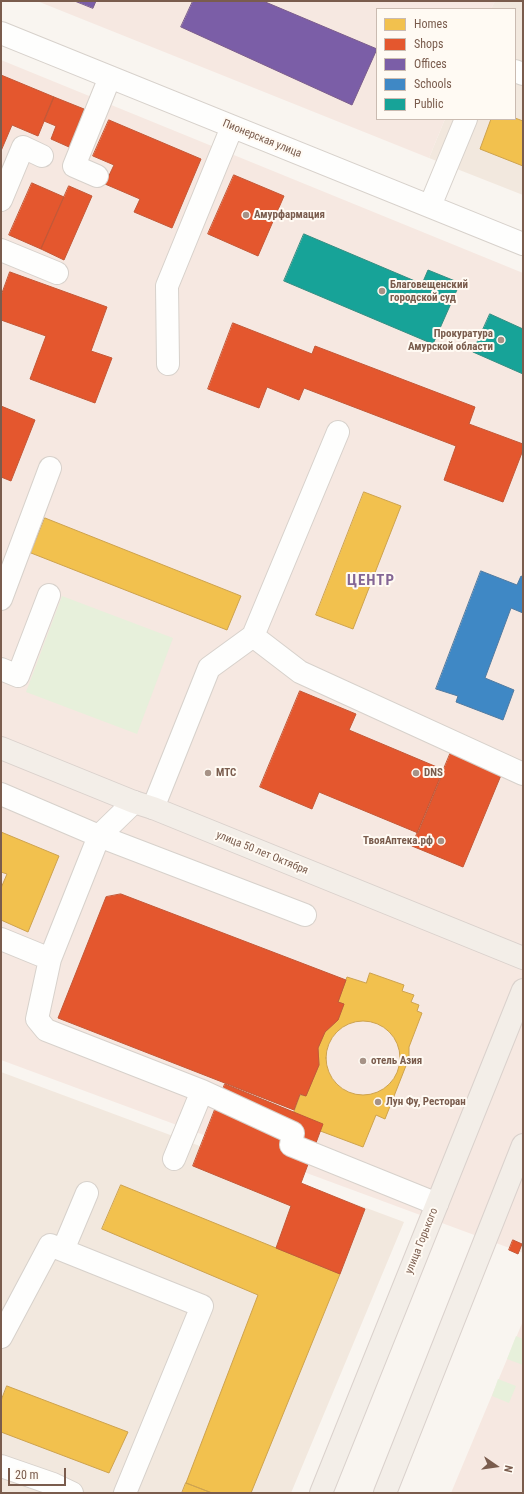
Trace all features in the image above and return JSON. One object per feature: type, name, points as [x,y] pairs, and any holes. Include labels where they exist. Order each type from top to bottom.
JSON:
[{"type":"main road","name":"улица 50 лет Октября","points":[[1,748],[523,958]]},
{"type":"main road","name":"улица Горького","points":[[321,1493],[523,990]]},
{"type":"main road","points":[[385,1493],[523,1145]]},
{"type":"street","name":"Пионерская улица","points":[[1,33],[523,244]]},
{"type":"street","points":[[97,176],[74,166],[110,77]]},
{"type":"street","points":[[430,206],[466,120]]},
{"type":"street","points":[[168,364],[167,286],[232,127]]},
{"type":"street","points":[[1,200],[23,147],[42,156]]},
{"type":"street","points":[[1,250],[58,273]]},
{"type":"street","points":[[338,432],[253,636],[209,668],[143,805],[99,836],[50,959],[37,1019],[46,1030],[202,1091],[293,1133],[291,1145],[437,1204]]},
{"type":"street","points":[[1,599],[50,468]]},
{"type":"street","points":[[1,669],[18,676],[49,595]]},
{"type":"street","points":[[253,636],[300,672],[523,774]]},
{"type":"street","points":[[1,794],[99,836],[305,915]]},
{"type":"street","points":[[1,939],[50,959]]},
{"type":"street","points":[[174,1159],[202,1091]]},
{"type":"street","points":[[63,1250],[87,1193]]},
{"type":"street","points":[[1,1337],[50,1245],[202,1306],[124,1493]]},
{"type":"street","points":[[1,1466],[58,1490]]},
{"type":"shaded area","points":[[37,1],[495,1],[492,8],[376,8],[376,120],[445,120],[429,158]]},
{"type":"shaded area","points":[[495,1],[523,1],[523,195],[429,158],[445,120],[516,120],[516,8],[492,8]]},
{"type":"shaded area","points":[[1,60],[523,273],[523,1253],[1,1060]]},
{"type":"shaded area","points":[[1,1072],[404,1222],[291,1493],[1,1493]]},
{"type":"shaded area","points":[[523,1321],[523,1493],[451,1493]]},
{"type":"green space","points":[[62,596],[173,638],[137,734],[26,692]]},
{"type":"green space","points":[[516,1336],[523,1339],[523,1365],[507,1359]]},
{"type":"green space","points":[[498,1379],[516,1386],[509,1403],[492,1396]]},
{"type":"building: Homes","points":[[516,118],[523,121],[523,166],[480,149],[491,120],[516,120]]},
{"type":"building: Homes","points":[[364,492],[401,506],[353,629],[316,615]]},
{"type":"building: Homes","points":[[45,518],[241,596],[227,630],[31,553]]},
{"type":"building: Homes","points":[[1,832],[59,856],[28,932],[1,920],[1,888],[7,874],[1,872]]},
{"type":"building: Homes","name":"отель Азия","points":[[370,973],[404,985],[402,991],[414,995],[411,1002],[419,1005],[417,1011],[422,1013],[409,1047],[409,1058],[385,1119],[376,1115],[363,1147],[291,1120],[300,1095],[306,1096],[319,1065],[318,1048],[325,1032],[338,1020],[344,1004],[338,1002],[347,977],[366,983]]},
{"type":"building: Homes","points":[[363,1021],[384,1027],[394,1037],[400,1058],[394,1079],[384,1089],[363,1095],[342,1089],[332,1079],[326,1058],[332,1037],[342,1027]]},
{"type":"building: Homes","points":[[121,1185],[340,1274],[251,1493],[212,1493],[186,1483],[258,1295],[102,1229]]},
{"type":"building: Homes","points":[[7,1386],[128,1432],[109,1473],[1,1432],[1,1401]]},
{"type":"building: Homes","points":[[186,1483],[212,1493],[182,1493]]},
{"type":"building: Shops","points":[[1,75],[54,97],[38,136],[12,125],[1,151]]},
{"type":"building: Shops","points":[[54,97],[84,109],[69,147],[51,139],[56,126],[44,121]]},
{"type":"building: Shops","points":[[109,120],[201,159],[172,228],[134,212],[140,199],[105,184],[114,165],[93,156]]},
{"type":"building: Shops","name":"Амурфармация","points":[[234,175],[284,196],[258,256],[208,234]]},
{"type":"building: Shops","points":[[32,183],[64,197],[41,249],[9,235]]},
{"type":"building: Shops","points":[[69,186],[92,196],[64,260],[41,249]]},
{"type":"building: Shops","points":[[10,272],[107,307],[91,351],[112,358],[95,403],[30,379],[46,336],[1,320],[1,296]]},
{"type":"building: Shops","points":[[233,323],[312,354],[315,346],[475,407],[469,424],[523,444],[523,450],[503,502],[444,480],[456,446],[304,388],[299,400],[267,387],[259,408],[208,389]]},
{"type":"building: Shops","points":[[1,406],[35,420],[11,481],[1,477]]},
{"type":"building: Shops","points":[[300,691],[356,714],[349,730],[444,770],[418,833],[319,792],[312,809],[260,787]]},
{"type":"building: Shops","points":[[453,747],[504,768],[463,867],[412,846]]},
{"type":"building: Shops","points":[[121,894],[346,980],[338,1002],[344,1004],[338,1020],[325,1032],[318,1048],[319,1065],[306,1096],[300,1094],[294,1110],[58,1018],[106,897]]},
{"type":"building: Shops","points":[[225,1084],[323,1124],[301,1183],[365,1209],[340,1274],[276,1248],[291,1206],[193,1166]]},
{"type":"building: Shops","points":[[513,1240],[522,1244],[518,1254],[509,1250]]},
{"type":"building: Offices","points":[[75,1],[96,1],[93,8]]},
{"type":"building: Offices","points":[[193,1],[263,1],[376,49],[376,51],[352,105],[181,27]]},
{"type":"building: Schools","points":[[481,571],[517,585],[521,576],[523,577],[523,613],[511,608],[485,678],[514,690],[503,720],[456,702],[458,696],[436,689]]},
{"type":"building: Public","name":"Благовещенский городской суд","points":[[304,234],[422,284],[428,270],[460,283],[433,344],[284,281]]},
{"type":"building: Public","name":"Прокуратура Амурской области","points":[[490,314],[523,329],[523,374],[473,352]]},
{"type":"place","name":"Амурфармация","points":[[246,215]]},
{"type":"place","name":"Благовещенский городской суд","points":[[382,291]]},
{"type":"place","name":"Прокуратура Амурской области","points":[[501,340]]},
{"type":"place","name":"МТС","points":[[208,773]]},
{"type":"place","name":"DNS","points":[[416,773]]},
{"type":"place","name":"ТвояАптека.рф","points":[[441,841]]},
{"type":"place","name":"отель Азия","points":[[363,1061]]},
{"type":"place","name":"Лун Фу, Ресторан","points":[[378,1102]]},
{"type":"district","name":"ЦЕНТР","points":[[371,581]]}]
